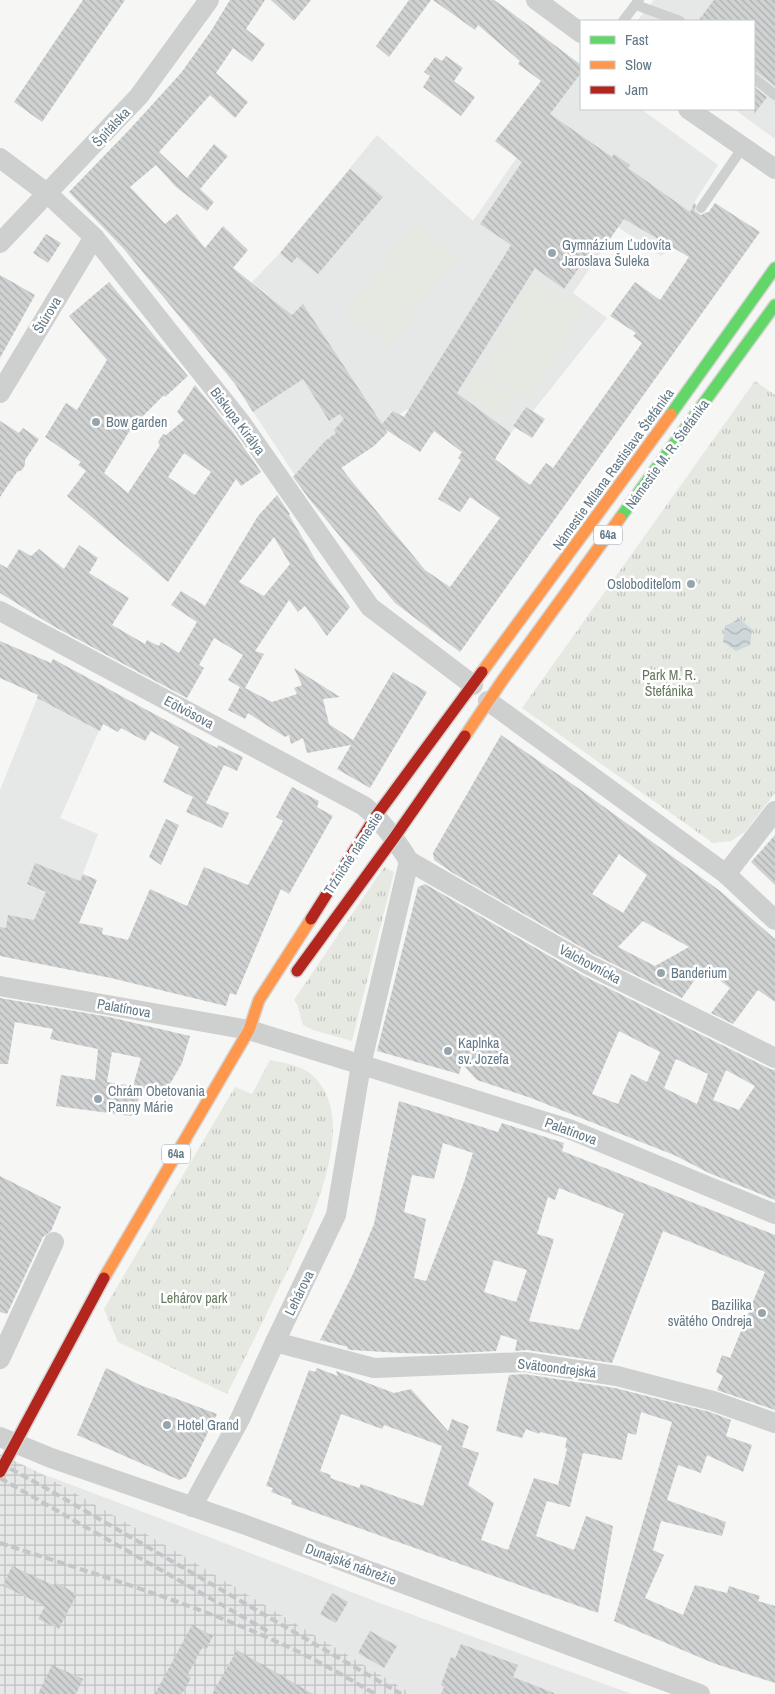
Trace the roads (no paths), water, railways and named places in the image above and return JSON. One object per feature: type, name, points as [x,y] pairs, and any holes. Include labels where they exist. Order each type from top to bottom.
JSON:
[{"type":"main road","name":"Námestie Milana Rastislava Štefánika","points":[[473,685],[619,487],[775,268]]},
{"type":"main road","name":"Námestie M. R. Štefánika","points":[[488,701],[775,305]]},
{"type":"main road","points":[[473,685],[488,701]]},
{"type":"main road","name":"Tržničné námestie","points":[[249,1030],[259,1000],[376,816],[473,685]]},
{"type":"main road","name":"Tržničné námestie","points":[[289,982],[394,838],[488,701]]},
{"type":"main road","name":"64a","points":[[0,1472],[104,1278],[249,1030],[266,1012]]},
{"type":"street","name":"Špitálska","points":[[0,243],[139,96],[210,0]]},
{"type":"street","points":[[536,0],[559,8],[580,32]]},
{"type":"street","points":[[689,110],[775,168]]},
{"type":"street","name":"Biskupa Királya","points":[[0,158],[48,194],[94,237],[242,424],[278,464],[370,607],[473,685]]},
{"type":"street","name":"Štúrova","points":[[0,393],[94,237]]},
{"type":"street","name":"Eötvösova","points":[[0,610],[364,806],[376,816],[394,838]]},
{"type":"street","points":[[488,701],[726,874],[775,920]]},
{"type":"street","points":[[726,874],[775,811]]},
{"type":"street","name":"Tržničné námestie","points":[[394,838],[408,862]]},
{"type":"street","points":[[249,1030],[360,1065],[408,862]]},
{"type":"street","name":"Valchovnícka","points":[[408,862],[589,965],[775,1058]]},
{"type":"street","name":"Palatínova","points":[[0,986],[249,1030]]},
{"type":"street","name":"Palatínova","points":[[360,1065],[569,1128],[775,1214]]},
{"type":"street","name":"Lehárova","points":[[192,1507],[240,1418],[336,1215],[360,1065]]},
{"type":"street","points":[[0,1359],[54,1242]]},
{"type":"street","name":"Svätoondrejská","points":[[275,1342],[374,1368],[525,1362],[618,1376],[713,1401],[775,1423]]},
{"type":"street","name":"Dunajské nábrežie","points":[[0,1437],[51,1458],[252,1528],[700,1694]]},
{"type":"lane","points":[[624,20],[637,2],[678,20]]},
{"type":"lane","points":[[755,79],[775,95]]},
{"type":"lane","points":[[701,208],[743,147]]},
{"type":"water","points":[[739,619],[752,629],[750,645],[736,651],[723,642],[725,626]]},
{"type":"railway","points":[[0,1463],[401,1694]]},
{"type":"railway","points":[[0,1478],[271,1633]]},
{"type":"railway","points":[[0,1543],[114,1580],[226,1620],[299,1652],[375,1694]]},
{"type":"place","name":"Gymnázium Ľudovíta Jaroslava Šuleka","points":[[552,253]]},
{"type":"place","name":"Bow garden","points":[[96,422]]},
{"type":"place","name":"Osloboditeľom","points":[[691,584]]},
{"type":"place","name":"Banderium","points":[[661,973]]},
{"type":"place","name":"Kaplnka sv. Jozefa","points":[[448,1051]]},
{"type":"place","name":"Chrám Obetovania Panny Márie","points":[[98,1099]]},
{"type":"place","name":"Bazilika svätého Ondreja","points":[[762,1313]]},
{"type":"place","name":"Hotel Grand","points":[[167,1425]]},
{"type":"park label","name":"Park M. R. Štefánika","points":[[669,684]]},
{"type":"park label","name":"Lehárov park","points":[[194,1298]]}]
